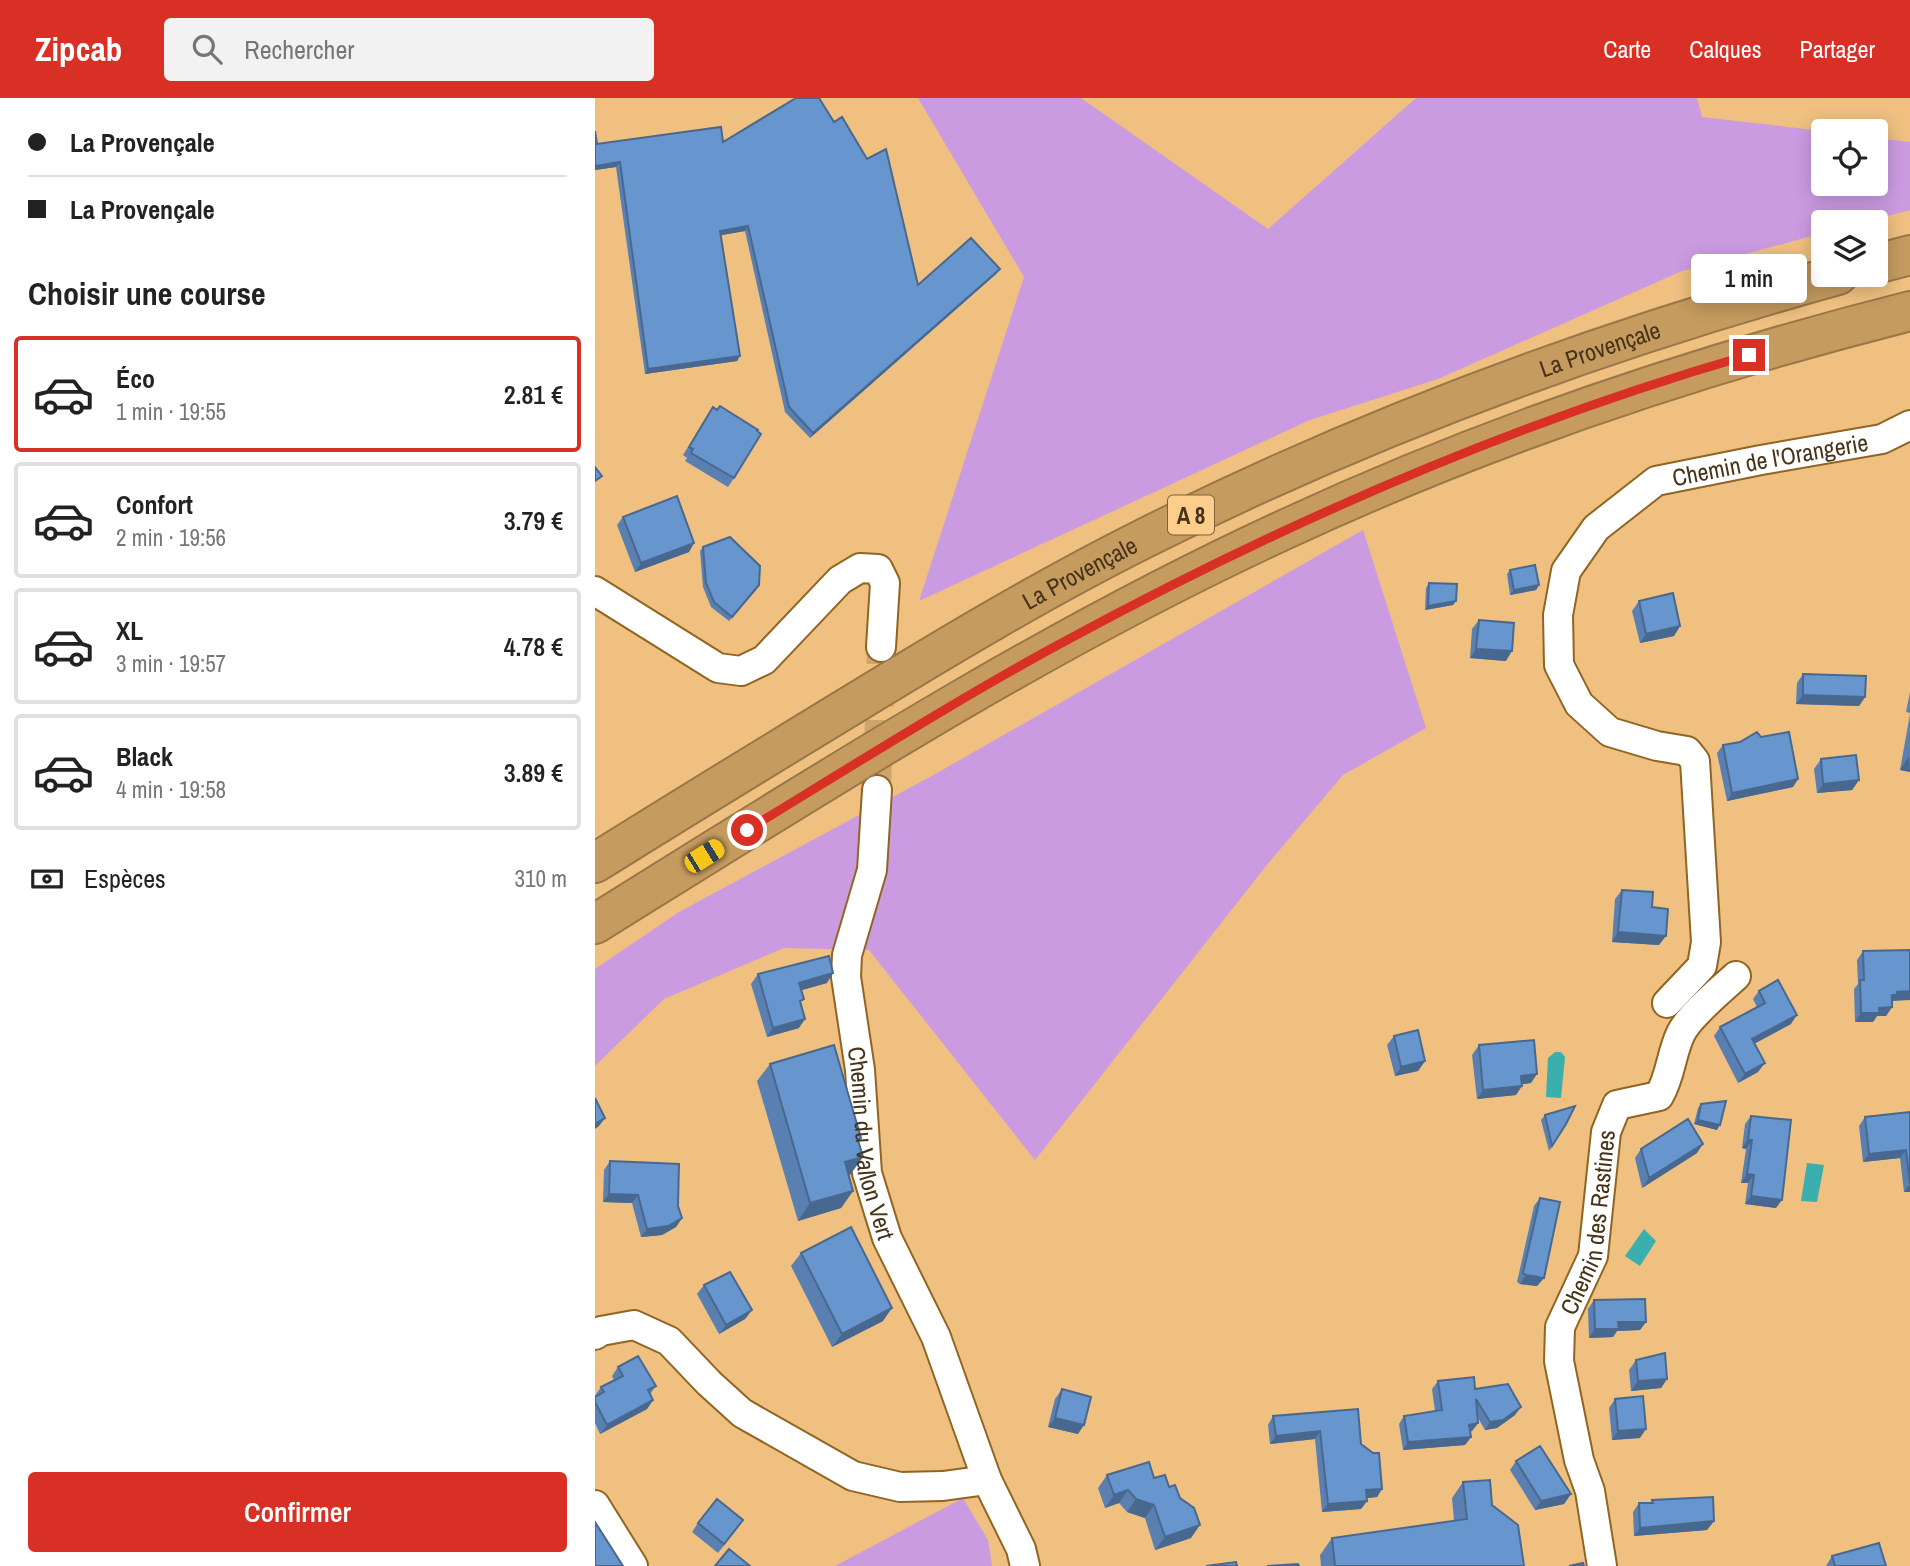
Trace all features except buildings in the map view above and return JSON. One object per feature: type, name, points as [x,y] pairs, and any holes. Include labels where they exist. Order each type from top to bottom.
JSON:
[{"type":"highway","points":[[1888,261],[1910,255]]},
{"type":"highway","name":"La Provençale","points":[[595,863],[961,639],[1141,540],[1250,486],[1548,365],[1678,321],[1811,283]]},
{"type":"highway","name":"A 8","points":[[595,924],[955,703],[1068,639],[1286,528],[1497,439],[1726,361],[1910,311]]},
{"type":"street","name":"Chemin de l'Orangerie","points":[[1667,1003],[1702,966],[1706,942],[1695,761],[1687,751],[1657,746],[1610,732],[1579,704],[1559,665],[1558,615],[1566,571],[1596,528],[1656,481],[1882,439],[1910,425]]},
{"type":"street","points":[[595,591],[717,668],[741,671],[764,660],[841,580],[860,568],[878,569],[885,583],[881,647]]},
{"type":"street","name":"Chemin du Vallon Vert","points":[[877,790],[872,870],[847,955],[846,977],[860,1070],[867,1173],[887,1238],[936,1337],[987,1480],[1021,1549],[1025,1566]]},
{"type":"street","name":"Chemin des Rastines","points":[[1602,1566],[1590,1491],[1579,1460],[1559,1361],[1560,1326],[1593,1256],[1606,1132],[1617,1105],[1659,1096],[1666,1084],[1682,1031],[1736,976]]},
{"type":"street","points":[[595,1335],[601,1331],[634,1325],[669,1340],[709,1383],[742,1413],[853,1476],[900,1487],[943,1486],[987,1480]]},
{"type":"street","points":[[595,1505],[633,1566]]},
{"type":"shaded area","points":[[918,98],[1081,98],[1268,229],[1416,98],[1697,98],[1702,117],[1811,130],[1811,196],[1888,196],[1888,139],[1910,142],[1910,210],[1888,216],[1888,210],[1811,210],[1811,236],[1682,271],[1438,379],[1310,420],[919,601],[1024,277]]},
{"type":"shaded area","points":[[1363,530],[1426,728],[1343,775],[1266,866],[1035,1160],[869,950],[784,948],[664,999],[595,1066],[595,969],[679,912],[930,777]]},
{"type":"shaded area","points":[[963,1498],[988,1540],[992,1566],[835,1566]]},
{"type":"water","points":[[1555,1052],[1561,1052],[1565,1057],[1561,1098],[1546,1097],[1548,1058]]},
{"type":"water","points":[[1807,1163],[1824,1165],[1817,1202],[1801,1201]]},
{"type":"water","points":[[1644,1229],[1656,1241],[1640,1266],[1625,1256]]},
{"type":"tunnel","points":[[877,790],[881,647]]},
{"type":"route","points":[[747,830],[955,703],[1068,639],[1286,528],[1497,439],[1749,355]]}]
